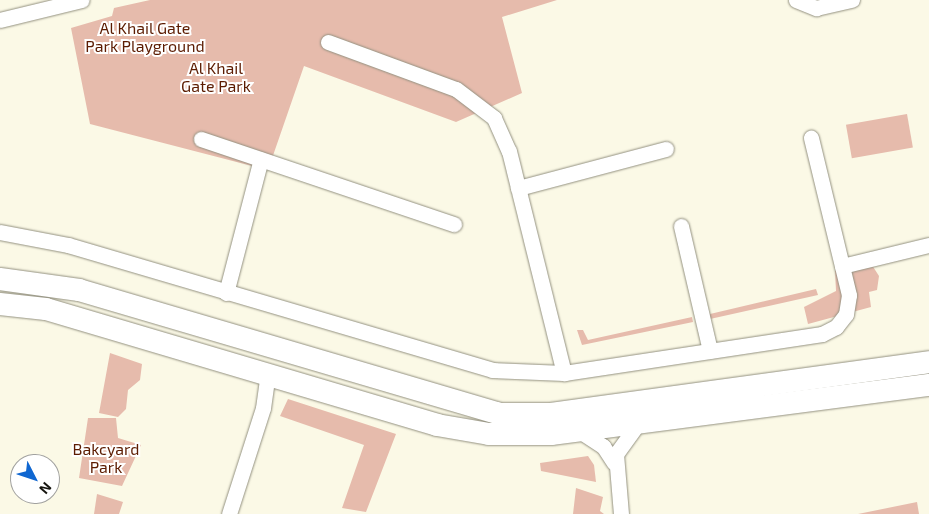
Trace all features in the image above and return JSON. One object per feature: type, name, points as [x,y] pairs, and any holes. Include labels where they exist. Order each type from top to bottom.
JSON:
[{"type":"street","points":[[0,20],[82,0]]},
{"type":"street","points":[[796,0],[816,8],[852,0]]},
{"type":"street","points":[[328,42],[456,89],[477,101],[503,134],[564,373]]},
{"type":"street","points":[[201,138],[454,224]]},
{"type":"street","points":[[0,232],[68,245],[492,370],[564,373],[829,331],[848,308],[842,266],[811,138]]},
{"type":"street","points":[[518,188],[666,149]]},
{"type":"street","points":[[226,293],[261,159]]},
{"type":"street","points":[[681,226],[710,351]]},
{"type":"street","points":[[842,266],[929,245]]},
{"type":"street","points":[[0,279],[79,290],[476,409],[534,415],[929,362]]},
{"type":"street","points":[[6,308],[268,374],[289,382],[468,432],[531,435],[929,385]]},
{"type":"street","points":[[268,374],[290,363],[342,370]]},
{"type":"street","points":[[229,514],[262,408],[268,374]]},
{"type":"street","points":[[262,408],[289,382]]},
{"type":"street","points":[[614,463],[623,438],[642,420]]},
{"type":"street","points":[[578,430],[603,446],[614,463],[621,514]]},
{"type":"green space","name":"Al Khail Gate Park","points":[[150,0],[557,0],[502,17],[522,93],[456,122],[304,66],[268,170],[90,124],[71,28],[112,16],[114,8]]},
{"type":"green space","points":[[907,114],[913,147],[852,158],[846,125]]},
{"type":"green space","points":[[870,262],[879,276],[877,290],[869,292],[871,307],[808,324],[804,307],[836,291],[835,271]]},
{"type":"green space","points":[[816,289],[818,295],[710,319],[710,314]]},
{"type":"green space","points":[[692,317],[693,322],[582,345],[577,330],[583,330],[588,340]]},
{"type":"green space","points":[[110,353],[142,364],[140,380],[128,390],[126,409],[118,417],[99,413]]},
{"type":"green space","points":[[288,399],[396,434],[366,512],[342,508],[364,445],[280,416]]},
{"type":"green space","name":"Bakcyard Park","points":[[88,418],[116,418],[118,438],[141,445],[122,486],[79,478]]},
{"type":"green space","points":[[588,456],[594,465],[596,482],[541,471],[540,463]]},
{"type":"green space","points":[[576,488],[603,497],[600,511],[604,514],[573,514]]},
{"type":"green space","points":[[97,494],[123,502],[119,514],[94,514]]},
{"type":"green space","points":[[917,502],[919,514],[858,514]]},
{"type":"park label","name":"Al Khail Gate Park Playground","points":[[145,37]]}]
